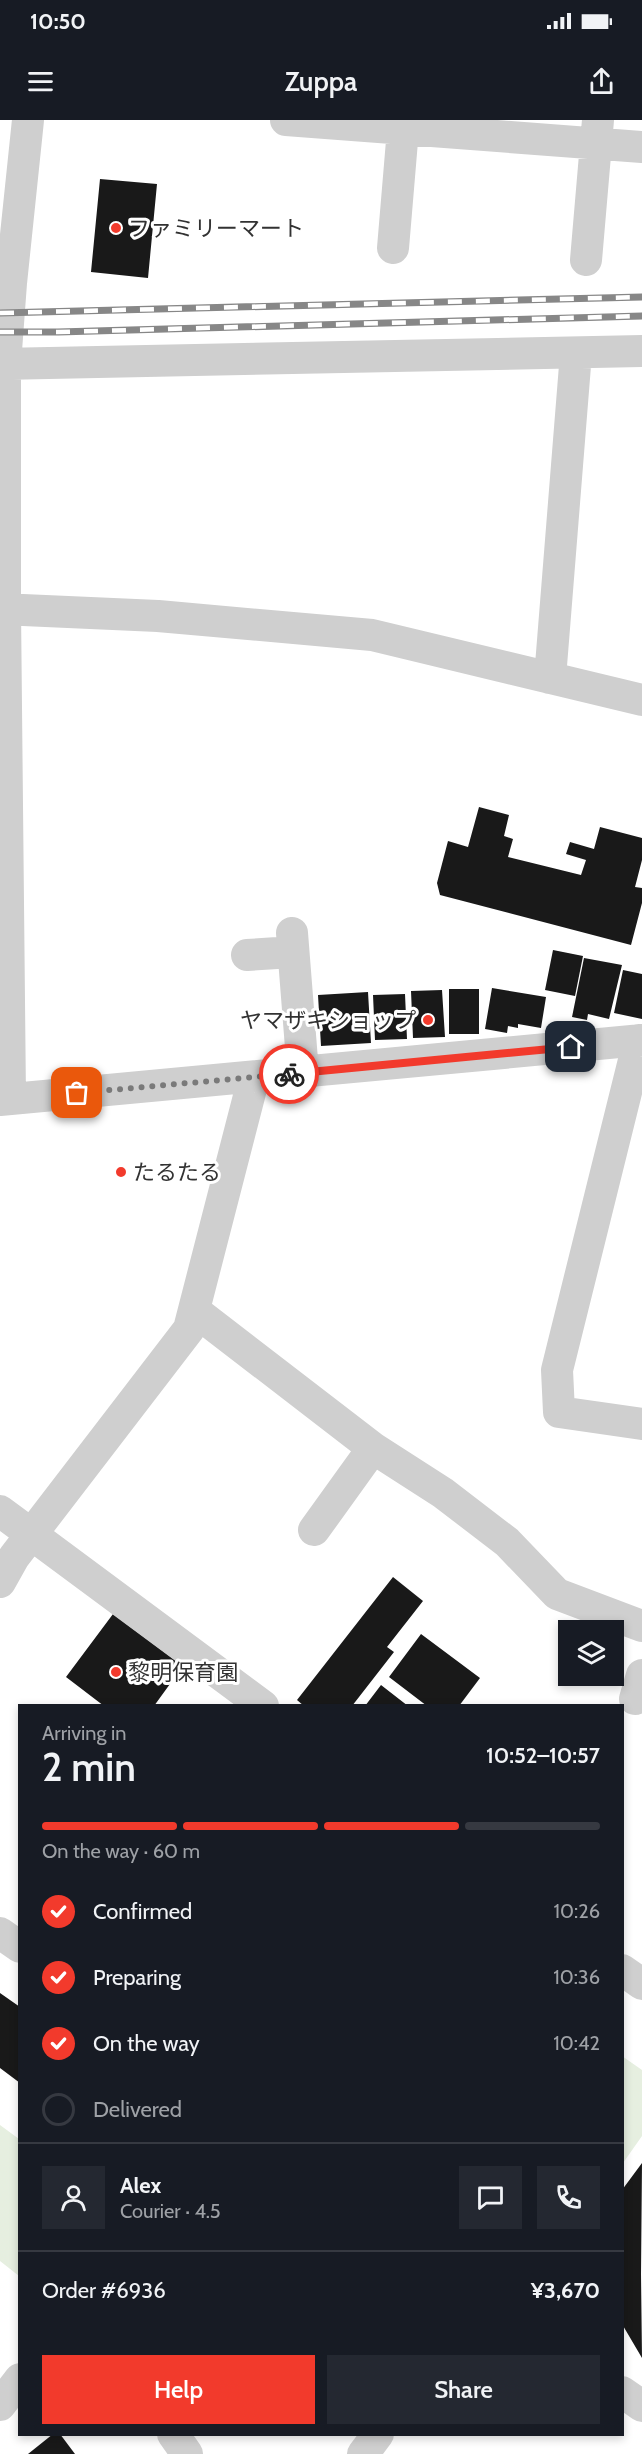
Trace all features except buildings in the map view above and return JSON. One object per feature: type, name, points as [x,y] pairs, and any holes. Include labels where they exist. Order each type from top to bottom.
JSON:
[{"type":"street","points":[[28,120],[5,283],[3,364],[5,1100],[640,1040],[557,1371],[559,1412],[642,1424]]},
{"type":"street","points":[[285,120],[403,129],[596,132],[642,147]]},
{"type":"street","points":[[393,248],[403,129]]},
{"type":"street","points":[[586,260],[596,132]]},
{"type":"street","points":[[3,364],[642,351]]},
{"type":"street","points":[[550,678],[576,353]]},
{"type":"street","points":[[2,609],[158,616],[372,635],[642,700]]},
{"type":"street","points":[[247,955],[293,943],[303,1073]]},
{"type":"street","points":[[0,1582],[14,1557],[189,1329],[254,1077]]},
{"type":"street","points":[[195,1311],[373,1448],[443,1493],[507,1542],[557,1594],[642,1626]]},
{"type":"street","points":[[314,1530],[373,1448]]},
{"type":"street","points":[[0,1511],[260,1704]]},
{"type":"street","points":[[0,1933],[18,1946]]},
{"type":"street","points":[[624,1971],[642,1984]]},
{"type":"street","points":[[0,2405],[18,2382]]},
{"type":"street","points":[[624,2392],[642,2406]]},
{"type":"street","points":[[174,2436],[187,2454]]},
{"type":"street","points":[[363,2454],[376,2436]]},
{"type":"green space","points":[[624,2057],[642,2070],[642,2136],[624,2162]]},
{"type":"green space","points":[[0,2125],[18,2138],[18,2275],[0,2261]]},
{"type":"railway","points":[[0,313],[642,297]]},
{"type":"railway","points":[[0,332],[642,316]]},
{"type":"way so far","points":[[77,1093],[289,1074]]},
{"type":"place","name":"ファミリーマート","points":[[116,228]]},
{"type":"place","name":"ヤマザキショップ","points":[[428,1020]]},
{"type":"place","name":"たるたる","points":[[121,1172]]},
{"type":"place","name":"黎明保育園","points":[[116,1672]]},
{"type":"route","points":[[289,1074],[571,1047]]}]
